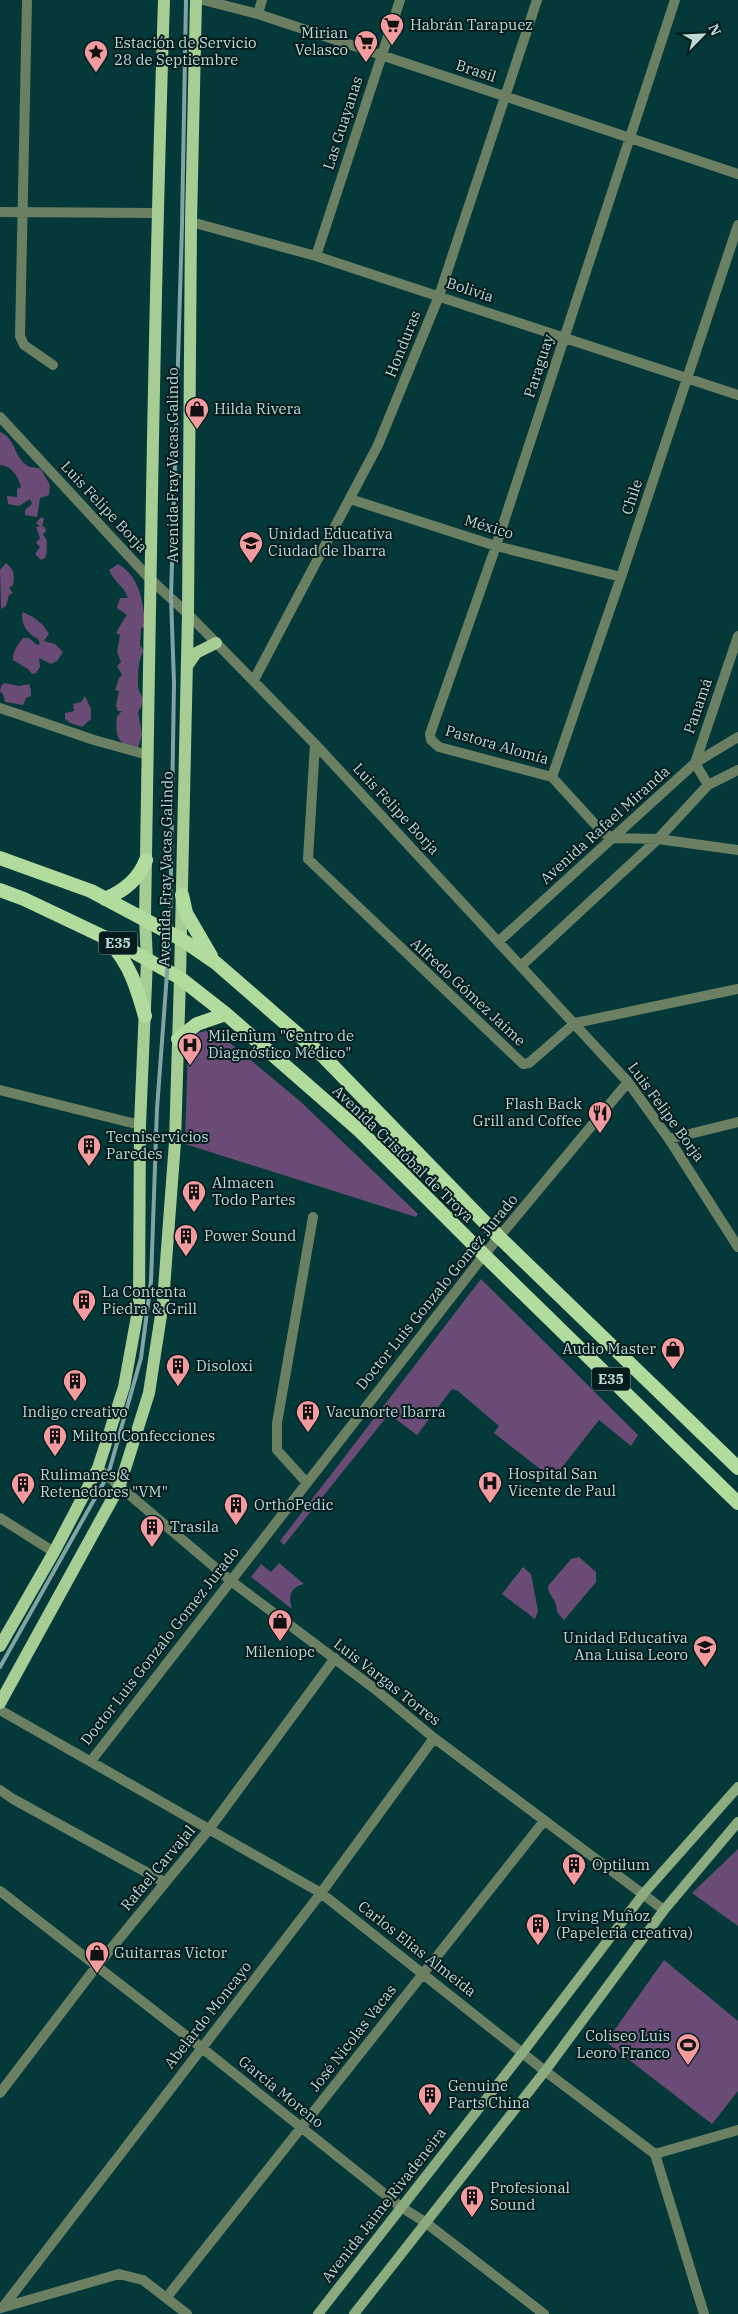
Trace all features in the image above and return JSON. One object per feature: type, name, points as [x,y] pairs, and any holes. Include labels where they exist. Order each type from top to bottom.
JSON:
[{"type":"highway","name":"Avenida Cristóbal de Troya","points":[[0,858],[105,899],[181,939],[216,963],[324,1057],[499,1237],[738,1468]]},
{"type":"highway","points":[[105,899],[118,894],[129,885],[143,868],[146,860]]},
{"type":"highway","name":"Avenida Cristóbal de Troya","points":[[0,890],[24,899],[105,937],[180,978],[226,1014],[360,1131],[738,1503]]},
{"type":"highway","points":[[182,895],[186,914],[216,963]]},
{"type":"highway","points":[[105,937],[125,959],[134,977],[146,1016]]},
{"type":"highway","points":[[178,1039],[198,1024],[226,1014]]},
{"type":"main road","name":"Avenida Fray Vacas Galindo","points":[[0,1646],[54,1552],[98,1468],[124,1387],[139,1305],[140,1125],[147,960],[145,919],[157,213],[164,0]]},
{"type":"main road","name":"Avenida Fray Vacas Galindo","points":[[0,1703],[120,1485],[148,1393],[163,1302],[175,1142],[181,939],[188,614],[191,222],[196,0]]},
{"type":"main road","points":[[187,666],[196,653],[216,643]]},
{"type":"main road","name":"Avenida Jaime Rivadeneira","points":[[318,2314],[523,2052],[644,1893],[738,1787]]},
{"type":"main road","points":[[354,2314],[545,2071],[664,1910],[738,1822]]},
{"type":"street","points":[[27,0],[20,336],[24,345],[53,365]]},
{"type":"street","name":"Brasil","points":[[203,0],[258,14],[738,174]]},
{"type":"street","points":[[258,14],[262,0]]},
{"type":"street","name":"Las Guayanas","points":[[316,256],[400,0]]},
{"type":"street","name":"Honduras","points":[[254,680],[378,445],[439,296],[537,0]]},
{"type":"street","name":"Paraguay","points":[[431,740],[430,734],[496,546],[675,0]]},
{"type":"street","points":[[0,212],[157,213]]},
{"type":"street","name":"Bolivia","points":[[191,222],[316,256],[738,395]]},
{"type":"street","name":"Chile","points":[[552,777],[621,577],[738,225]]},
{"type":"street","name":"Luis Felipe Borja","points":[[0,417],[150,579],[188,614],[315,744],[498,942],[575,1022],[628,1082],[669,1139],[737,1244]]},
{"type":"street","name":"México","points":[[350,498],[496,546],[621,577]]},
{"type":"street","name":"Panamá","points":[[695,763],[738,636]]},
{"type":"street","points":[[0,708],[94,740],[148,755]]},
{"type":"street","name":"Avenida Rafael Miranda","points":[[498,942],[695,763],[738,737]]},
{"type":"street","name":"Pastora Alomía","points":[[431,740],[439,747],[552,777],[603,832],[614,838]]},
{"type":"street","name":"Alfredo Gómez Jaime","points":[[315,744],[307,854],[313,865],[523,1064],[529,1063],[575,1022]]},
{"type":"street","points":[[695,763],[708,785]]},
{"type":"street","points":[[522,966],[658,839],[708,785],[738,770]]},
{"type":"street","points":[[614,838],[658,839],[738,850]]},
{"type":"street","points":[[575,1022],[738,989]]},
{"type":"street","name":"Doctor Luis Gonzalo Gomez Jurado","points":[[91,1761],[484,1255],[628,1082]]},
{"type":"street","points":[[0,1090],[140,1125]]},
{"type":"street","points":[[669,1139],[738,1122]]},
{"type":"street","points":[[306,1482],[277,1450],[277,1423],[313,1217]]},
{"type":"street","name":"Luis Vargas Torres","points":[[98,1468],[230,1581],[334,1658],[434,1738],[644,1893],[664,1910]]},
{"type":"street","points":[[0,1518],[54,1552]]},
{"type":"street","name":"Rafael Carvajal","points":[[0,2093],[96,1967],[210,1828],[334,1658]]},
{"type":"street","name":"Carlos Elias Almeida","points":[[0,1710],[321,1893],[423,1972],[545,2071],[655,2154]]},
{"type":"street","name":"Abelardo Moncayo","points":[[1,2308],[321,1893],[434,1738]]},
{"type":"street","points":[[0,1790],[164,1882]]},
{"type":"street","name":"José Nicolas Vacas","points":[[167,2297],[544,1821]]},
{"type":"street","name":"García Moreno","points":[[0,1892],[202,2048],[401,2208],[425,2222],[540,2313]]},
{"type":"street","points":[[704,2314],[655,2154],[738,2130]]},
{"type":"street","points":[[1,2308],[119,2274],[143,2280],[187,2314]]},
{"type":"shaded area","points":[[0,432],[9,438],[25,464],[41,469],[50,485],[49,495],[40,498],[37,517],[25,515],[25,510],[32,504],[30,499],[19,506],[8,504],[7,496],[17,497],[17,489],[21,487],[14,472],[8,467],[0,465]]},
{"type":"shaded area","points":[[41,517],[44,519],[42,526],[45,527],[46,531],[43,534],[47,541],[47,552],[45,558],[41,560],[35,554],[40,547],[36,543],[40,538],[36,527],[40,526],[36,523]]},
{"type":"shaded area","points":[[6,563],[13,573],[13,585],[9,588],[13,593],[9,595],[6,606],[1,609],[0,570]]},
{"type":"shaded area","points":[[118,564],[125,569],[136,583],[142,600],[145,627],[141,628],[140,645],[144,651],[138,673],[138,686],[143,700],[138,712],[142,734],[138,748],[131,747],[122,742],[116,729],[117,716],[122,711],[118,711],[116,706],[119,691],[115,690],[122,675],[117,666],[121,662],[117,652],[120,635],[116,633],[127,615],[117,608],[120,598],[128,598],[109,570]]},
{"type":"shaded area","points":[[23,612],[43,625],[49,634],[44,641],[55,644],[63,652],[57,661],[51,664],[39,658],[40,667],[36,673],[32,674],[28,669],[13,660],[14,652],[23,638],[29,638],[37,645],[40,644],[38,639],[31,635],[26,628],[22,620]]},
{"type":"shaded area","points":[[4,683],[19,686],[29,684],[31,696],[26,698],[23,705],[5,702],[3,694],[0,692],[1,686]]},
{"type":"shaded area","points":[[85,696],[91,709],[91,719],[82,727],[65,719],[65,713],[74,711],[73,704],[81,702]]},
{"type":"shaded area","points":[[213,1029],[300,1101],[418,1214],[416,1217],[185,1144],[188,1043],[198,1033]]},
{"type":"shaded area","points":[[481,1279],[638,1435],[631,1446],[599,1420],[553,1479],[494,1433],[499,1426],[458,1391],[452,1389],[417,1435],[389,1414],[284,1545],[280,1541]]},
{"type":"shaded area","points":[[579,1557],[596,1572],[596,1582],[564,1620],[557,1612],[556,1604],[549,1593],[548,1586],[571,1559]]},
{"type":"shaded area","points":[[279,1563],[304,1584],[296,1587],[291,1593],[292,1609],[251,1577],[261,1564],[271,1572]]},
{"type":"shaded area","points":[[523,1567],[531,1574],[538,1611],[535,1619],[502,1594]]},
{"type":"shaded area","points":[[738,1849],[738,1926],[692,1893]]},
{"type":"shaded area","name":"Coliseo Luis Leoro Franco","points":[[664,1960],[738,2021],[738,2091],[712,2124],[606,2042]]},
{"type":"railway","points":[[0,1667],[108,1475],[141,1358],[151,1281],[157,1109],[170,933],[174,683],[171,597],[182,226],[186,0]]},
{"type":"place","name":"Habrán Tarapuez","points":[[392,46]]},
{"type":"place","name":"Mirian Velasco","points":[[366,63]]},
{"type":"place","name":"Estación de Servicio 28 de Septiembre","points":[[96,73]]},
{"type":"place","name":"Hilda Rivera","points":[[197,430]]},
{"type":"place","name":"Unidad Educativa Ciudad de Ibarra","points":[[251,564]]},
{"type":"place","name":"Milenium \"Centro de Diagnóstico Médico\"","points":[[190,1066]]},
{"type":"place","name":"Flash Back Grill and Coffee","points":[[600,1134]]},
{"type":"place","name":"Tecniservicios Paredes","points":[[89,1167]]},
{"type":"place","name":"Almacen Todo Partes","points":[[194,1213]]},
{"type":"place","name":"Power Sound","points":[[186,1257]]},
{"type":"place","name":"La Contenta Piedra & Grill","points":[[84,1322]]},
{"type":"place","name":"Audio Master","points":[[673,1370]]},
{"type":"place","name":"Disoloxi","points":[[178,1387]]},
{"type":"place","name":"Indigo creativo","points":[[75,1402]]},
{"type":"place","name":"Vacunorte Ibarra","points":[[308,1433]]},
{"type":"place","name":"Milton Confecciones","points":[[55,1457]]},
{"type":"place","name":"Hospital San Vicente de Paul","points":[[490,1504]]},
{"type":"place","name":"Rulimanes & Retenedores \"VM\"","points":[[23,1505]]},
{"type":"place","name":"OrthoPedic","points":[[236,1526]]},
{"type":"place","name":"Trasila","points":[[152,1548]]},
{"type":"place","name":"Mileniopc","points":[[280,1642]]},
{"type":"place","name":"Unidad Educativa Ana Luisa Leoro","points":[[705,1668]]},
{"type":"place","name":"Optilum","points":[[574,1886]]},
{"type":"place","name":"Irving Muñoz (Papeleria creativa)","points":[[538,1946]]},
{"type":"place","name":"Guitarras Victor","points":[[97,1974]]},
{"type":"place","name":"Coliseo Luis Leoro Franco","points":[[688,2066]]},
{"type":"place","name":"Genuine Parts China","points":[[430,2116]]},
{"type":"place","name":"Profesional Sound","points":[[472,2218]]}]
